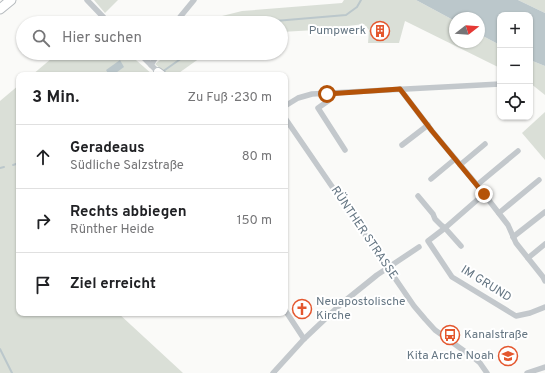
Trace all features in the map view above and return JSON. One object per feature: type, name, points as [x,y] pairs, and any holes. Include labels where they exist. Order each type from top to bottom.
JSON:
[{"type":"main road","points":[[0,9],[11,0]]},
{"type":"street","points":[[87,0],[102,16]]},
{"type":"street","points":[[181,16],[194,0]]},
{"type":"street","points":[[146,60],[159,72]]},
{"type":"street","points":[[151,65],[154,60]]},
{"type":"street","points":[[288,104],[298,98],[312,94],[497,84]]},
{"type":"street","points":[[400,89],[508,225],[516,243],[545,281]]},
{"type":"street","points":[[327,94],[328,102],[318,108],[345,150]]},
{"type":"street","name":"RÜNTHER STRASSE","points":[[288,122],[414,306],[435,330],[474,358],[488,373]]},
{"type":"street","points":[[402,145],[428,125]]},
{"type":"street","points":[[460,165],[486,144]]},
{"type":"street","points":[[477,185],[518,151]]},
{"type":"street","points":[[431,179],[455,159]]},
{"type":"street","points":[[499,214],[538,180]]},
{"type":"street","name":"IM GRUND","points":[[484,194],[428,241],[452,278],[516,316],[530,313],[545,307]]},
{"type":"street","name":"IM GRUND","points":[[418,196],[441,225],[461,246]]},
{"type":"street","points":[[513,237],[545,212]]},
{"type":"street","points":[[528,258],[545,244]]},
{"type":"street","points":[[273,373],[304,339],[341,304],[377,274],[419,247]]},
{"type":"street","points":[[288,315],[304,339]]},
{"type":"street","points":[[527,373],[545,367]]},
{"type":"shaded area","points":[[94,0],[118,0],[105,13]]},
{"type":"shaded area","points":[[344,0],[416,0],[449,18],[449,43],[405,21],[399,43],[368,43],[369,30],[364,24],[288,32],[288,16],[222,16],[242,11],[342,3]]},
{"type":"shaded area","points":[[416,0],[518,0],[545,13],[545,66],[533,61],[533,12],[497,12],[497,43],[485,37],[485,12],[449,12],[449,18]]},
{"type":"shaded area","points":[[518,0],[545,0],[545,13]]},
{"type":"shaded area","points":[[485,37],[497,43],[497,67],[460,48],[485,48]]},
{"type":"shaded area","points":[[50,60],[136,60],[150,72],[36,72]]},
{"type":"shaded area","points":[[120,60],[124,67],[117,72],[107,72],[106,70]]},
{"type":"shaded area","points":[[160,60],[197,60],[180,72],[164,72],[155,64]]},
{"type":"shaded area","points":[[533,61],[545,66],[545,95],[533,85]]},
{"type":"shaded area","points":[[16,88],[16,316],[121,316],[183,373],[0,373],[0,101]]},
{"type":"shaded area","points":[[545,112],[545,160],[522,133]]},
{"type":"waterway","points":[[288,20],[346,15],[357,7],[361,0]]},
{"type":"waterway","points":[[162,72],[179,60]]},
{"type":"waterway","points":[[0,168],[4,167]]},
{"type":"waterway","points":[[0,349],[12,373]]},
{"type":"place","name":"Pumpwerk","points":[[380,31]]},
{"type":"place","name":"Neuapostolische Kirche","points":[[302,309]]},
{"type":"place","name":"Kanalstraße","points":[[450,335]]},
{"type":"place","name":"Kita Arche Noah","points":[[508,356]]},
{"type":"route","points":[[327,94],[400,89],[432,131],[484,194]]}]
